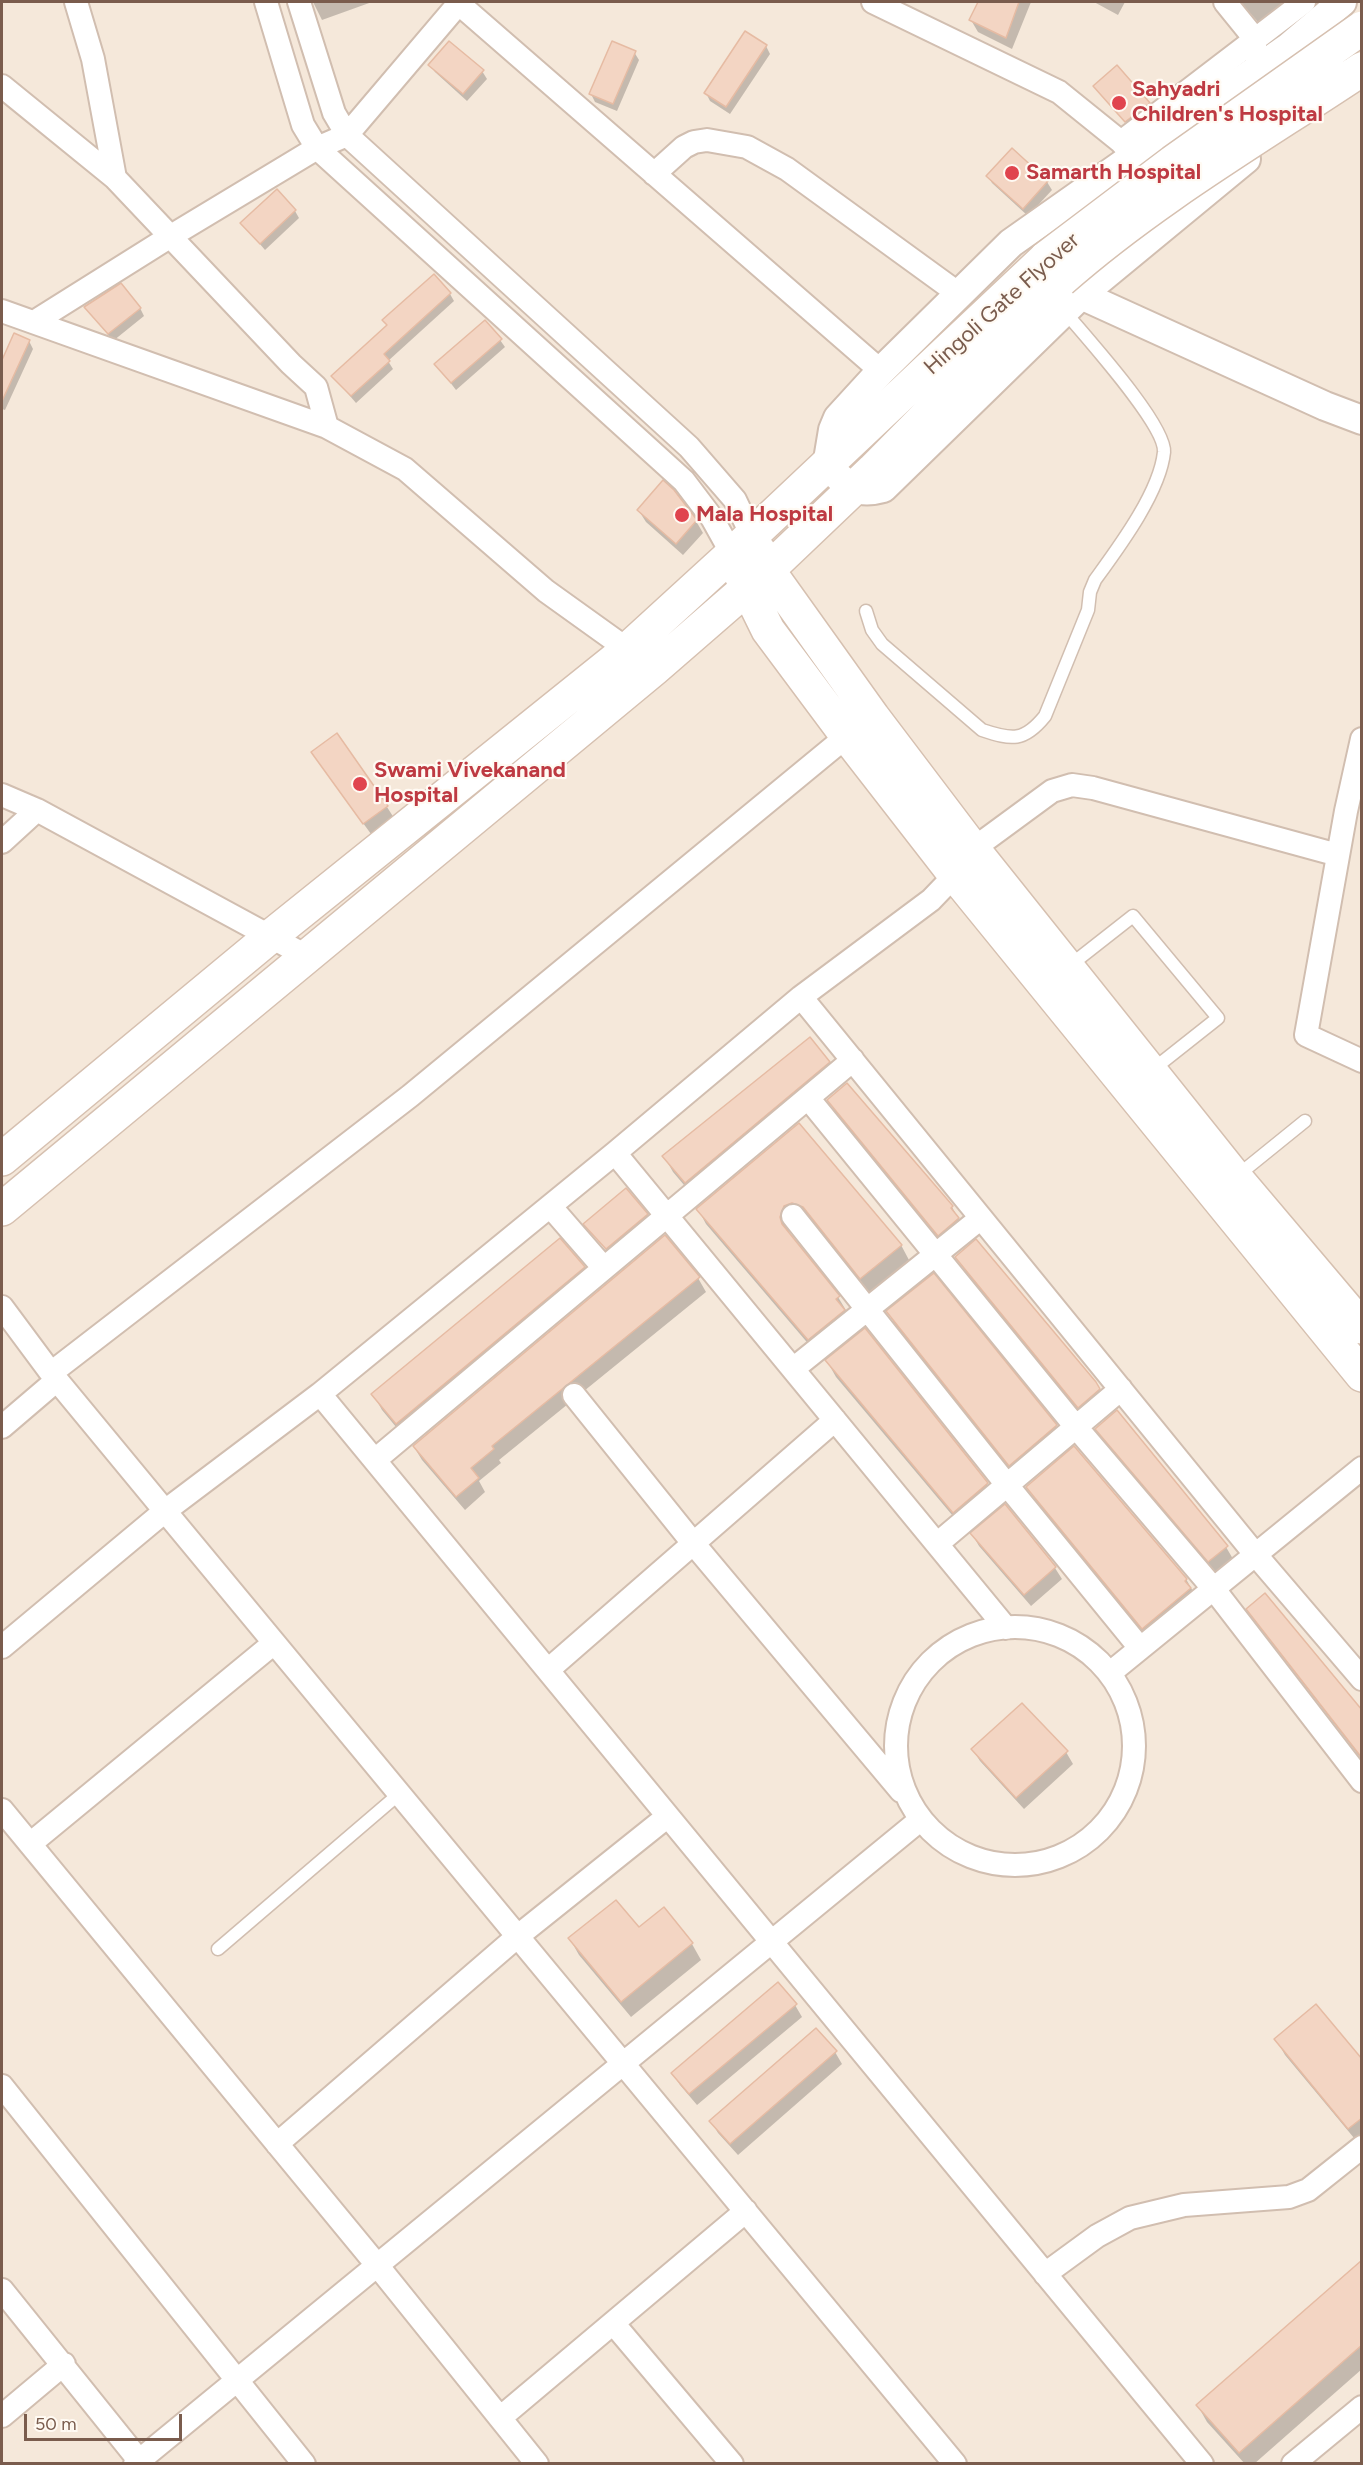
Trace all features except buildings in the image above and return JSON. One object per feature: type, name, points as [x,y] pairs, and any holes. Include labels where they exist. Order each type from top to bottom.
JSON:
[{"type":"main road","name":"Hingoli Gate Flyover","points":[[2,1209],[654,669],[757,579],[1063,286],[1173,162],[1362,28]]},
{"type":"main road","name":"Hingoli Gate Flyover","points":[[2,1159],[271,936],[627,650],[827,465],[1063,286],[1089,255],[1195,176],[1277,126],[1362,69]]},
{"type":"main road","points":[[742,545],[757,579],[768,630],[847,736],[964,862],[1067,968],[1150,1071],[1224,1187],[1362,1327]]},
{"type":"main road","points":[[757,579],[873,717],[964,862],[1224,1187],[1362,1375]]},
{"type":"street","points":[[76,2],[93,59],[115,178]]},
{"type":"street","points":[[266,2],[303,125],[317,148],[684,481],[712,518],[742,545]]},
{"type":"street","points":[[299,2],[334,113],[346,135],[689,447],[735,500],[742,545]]},
{"type":"street","points":[[34,322],[317,148],[346,135],[459,2],[881,370]]},
{"type":"street","points":[[873,2],[1059,92],[1127,149]]},
{"type":"street","points":[[1225,2],[1255,39],[1255,71]]},
{"type":"street","points":[[853,489],[827,465],[833,430],[838,418],[881,370],[1011,243],[1127,149],[1255,39],[1304,2]]},
{"type":"street","points":[[1127,149],[1255,71],[1289,47],[1342,2]]},
{"type":"street","points":[[1063,286],[1261,146],[1289,47]]},
{"type":"street","points":[[2,86],[115,178],[291,364],[316,387],[327,427]]},
{"type":"street","points":[[654,174],[684,147],[694,142],[707,140],[747,147],[788,169],[959,294]]},
{"type":"street","points":[[1063,286],[1325,406],[1362,420]]},
{"type":"street","points":[[2,311],[327,427],[405,469],[546,591],[654,669]]},
{"type":"street","points":[[2,1427],[54,1376],[411,1096],[847,736]]},
{"type":"street","points":[[1360,754],[1338,855],[1306,1035],[1362,1061]]},
{"type":"street","points":[[2,1647],[165,1511],[320,1394],[615,1153],[801,997],[931,900],[964,862],[1052,791],[1072,785],[1093,788],[1338,855]]},
{"type":"street","points":[[2,795],[37,810],[308,957]]},
{"type":"street","points":[[2,842],[37,810]]},
{"type":"street","points":[[801,997],[1255,1554],[1362,1679]]},
{"type":"street","points":[[375,1460],[853,1060]]},
{"type":"street","points":[[808,1098],[1076,1427],[1213,1588],[1362,1781]]},
{"type":"street","points":[[615,1153],[1006,1628]]},
{"type":"street","points":[[550,1206],[603,1267]]},
{"type":"street","points":[[793,1216],[866,1310],[1140,1648]]},
{"type":"street","points":[[793,1369],[981,1218]]},
{"type":"street","points":[[2,1307],[54,1376],[165,1511],[955,2463]]},
{"type":"street","points":[[937,1544],[1121,1389]]},
{"type":"street","points":[[320,1394],[1202,2463]]},
{"type":"street","points":[[574,1395],[693,1543],[905,1797],[920,1820],[949,1847],[980,1861],[1020,1866],[1074,1851],[1102,1830],[1122,1802],[1132,1774],[1135,1741],[1126,1700],[1100,1661],[1073,1642],[1041,1630],[1020,1627],[989,1629],[964,1638],[926,1665],[906,1694],[897,1722],[894,1753],[905,1797]]},
{"type":"street","points":[[548,1670],[835,1420]]},
{"type":"street","points":[[1110,1673],[1362,1468]]},
{"type":"street","points":[[30,1844],[274,1643]]},
{"type":"street","points":[[2,1810],[537,2463]]},
{"type":"street","points":[[277,2144],[518,1936],[668,1816]]},
{"type":"street","points":[[2,2290],[64,2364],[139,2462],[920,1820]]},
{"type":"street","points":[[2,2086],[236,2381],[304,2463]]},
{"type":"street","points":[[1046,2274],[1097,2236],[1130,2217],[1184,2205],[1289,2197],[1308,2190],[1362,2147]]},
{"type":"street","points":[[500,2418],[746,2211]]},
{"type":"street","points":[[613,2323],[732,2463]]},
{"type":"street","points":[[2,2416],[64,2364]]},
{"type":"street","points":[[1293,2463],[1362,2407]]},
{"type":"lane","points":[[866,611],[872,630],[882,644],[982,730],[1018,738],[1034,730],[1045,716],[1088,610],[1095,580],[1155,486],[1164,450],[1158,430],[1138,403],[1063,286]]},
{"type":"lane","points":[[1067,968],[1133,916],[1218,1018],[1150,1071]]},
{"type":"lane","points":[[1224,1187],[1305,1121]]},
{"type":"lane","points":[[218,1949],[399,1794]]},
{"type":"shaded area","points":[[2,2],[1361,2],[1361,2463],[2,2464]]},
{"type":"place","name":"Sahyadri Children's Hospital","points":[[1119,103]]},
{"type":"place","name":"Samarth Hospital","points":[[1012,173]]},
{"type":"place","name":"Mala Hospital","points":[[682,515]]},
{"type":"place","name":"Swami Vivekanand Hospital","points":[[360,784]]}]
